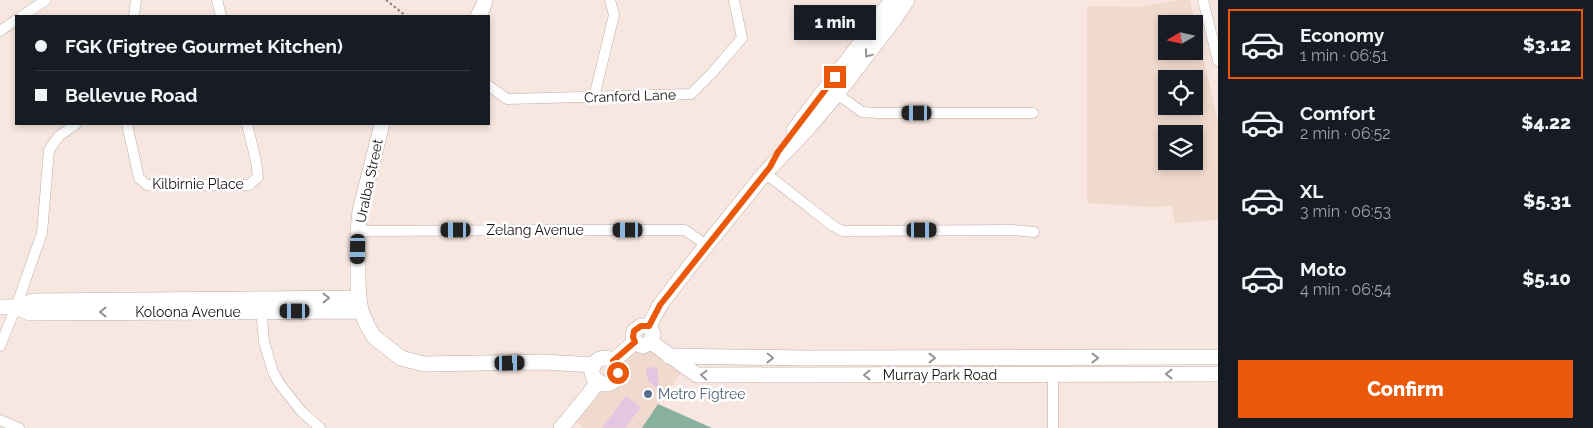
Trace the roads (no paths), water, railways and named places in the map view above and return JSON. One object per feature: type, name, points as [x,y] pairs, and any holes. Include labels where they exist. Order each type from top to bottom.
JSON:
[{"type":"street","points":[[24,15],[46,0]]},
{"type":"street","points":[[134,15],[136,0]]},
{"type":"street","points":[[217,0],[221,15]]},
{"type":"street","points":[[479,15],[484,7],[485,0]]},
{"type":"street","points":[[594,97],[614,15],[610,0]]},
{"type":"street","name":"Cranford Lane","points":[[490,87],[506,100],[690,94],[712,73],[742,38],[734,0]]},
{"type":"street","points":[[768,170],[778,152],[892,0]]},
{"type":"street","points":[[649,326],[660,305],[706,245],[768,170],[785,154],[837,94],[907,0]]},
{"type":"street","points":[[1203,0],[1218,61]]},
{"type":"street","points":[[0,31],[15,21]]},
{"type":"street","points":[[837,94],[862,112],[878,114],[1033,113]]},
{"type":"street","points":[[0,346],[42,233],[49,150],[59,136],[75,125]]},
{"type":"street","name":"Kilbirnie Place","points":[[127,125],[139,178],[148,185],[249,185],[258,177],[247,125]]},
{"type":"street","name":"Uralba Street","points":[[382,125],[360,211],[358,232],[360,305],[367,325],[374,337],[401,358],[424,364],[544,362],[594,365]]},
{"type":"street","points":[[768,170],[832,226],[843,231],[1013,230],[1034,232]]},
{"type":"street","name":"Zelang Avenue","points":[[358,232],[685,230],[706,245]]},
{"type":"street","points":[[261,305],[264,342],[278,383],[301,411],[320,428]]},
{"type":"street","name":"Koloona Avenue","points":[[0,307],[16,307],[30,313],[129,306],[360,305]]},
{"type":"street","points":[[641,326],[649,326],[653,334],[651,342],[643,346],[635,342],[633,337],[634,331],[641,326]]},
{"type":"street","points":[[613,361],[635,342]]},
{"type":"street","name":"Murray Park Road","points":[[651,342],[697,375],[1218,374]]},
{"type":"street","name":"Murray Park Road","points":[[669,356],[806,358],[1218,358]]},
{"type":"street","points":[[605,358],[613,361],[618,368],[617,377],[606,384],[598,381],[593,374],[594,365],[605,358]]},
{"type":"street","points":[[805,375],[806,358]]},
{"type":"street","points":[[1053,375],[1053,428]]},
{"type":"street","points":[[561,428],[598,381]]},
{"type":"street","points":[[0,420],[19,428]]},
{"type":"place","name":"Metro Figtree","points":[[648,394]]}]
